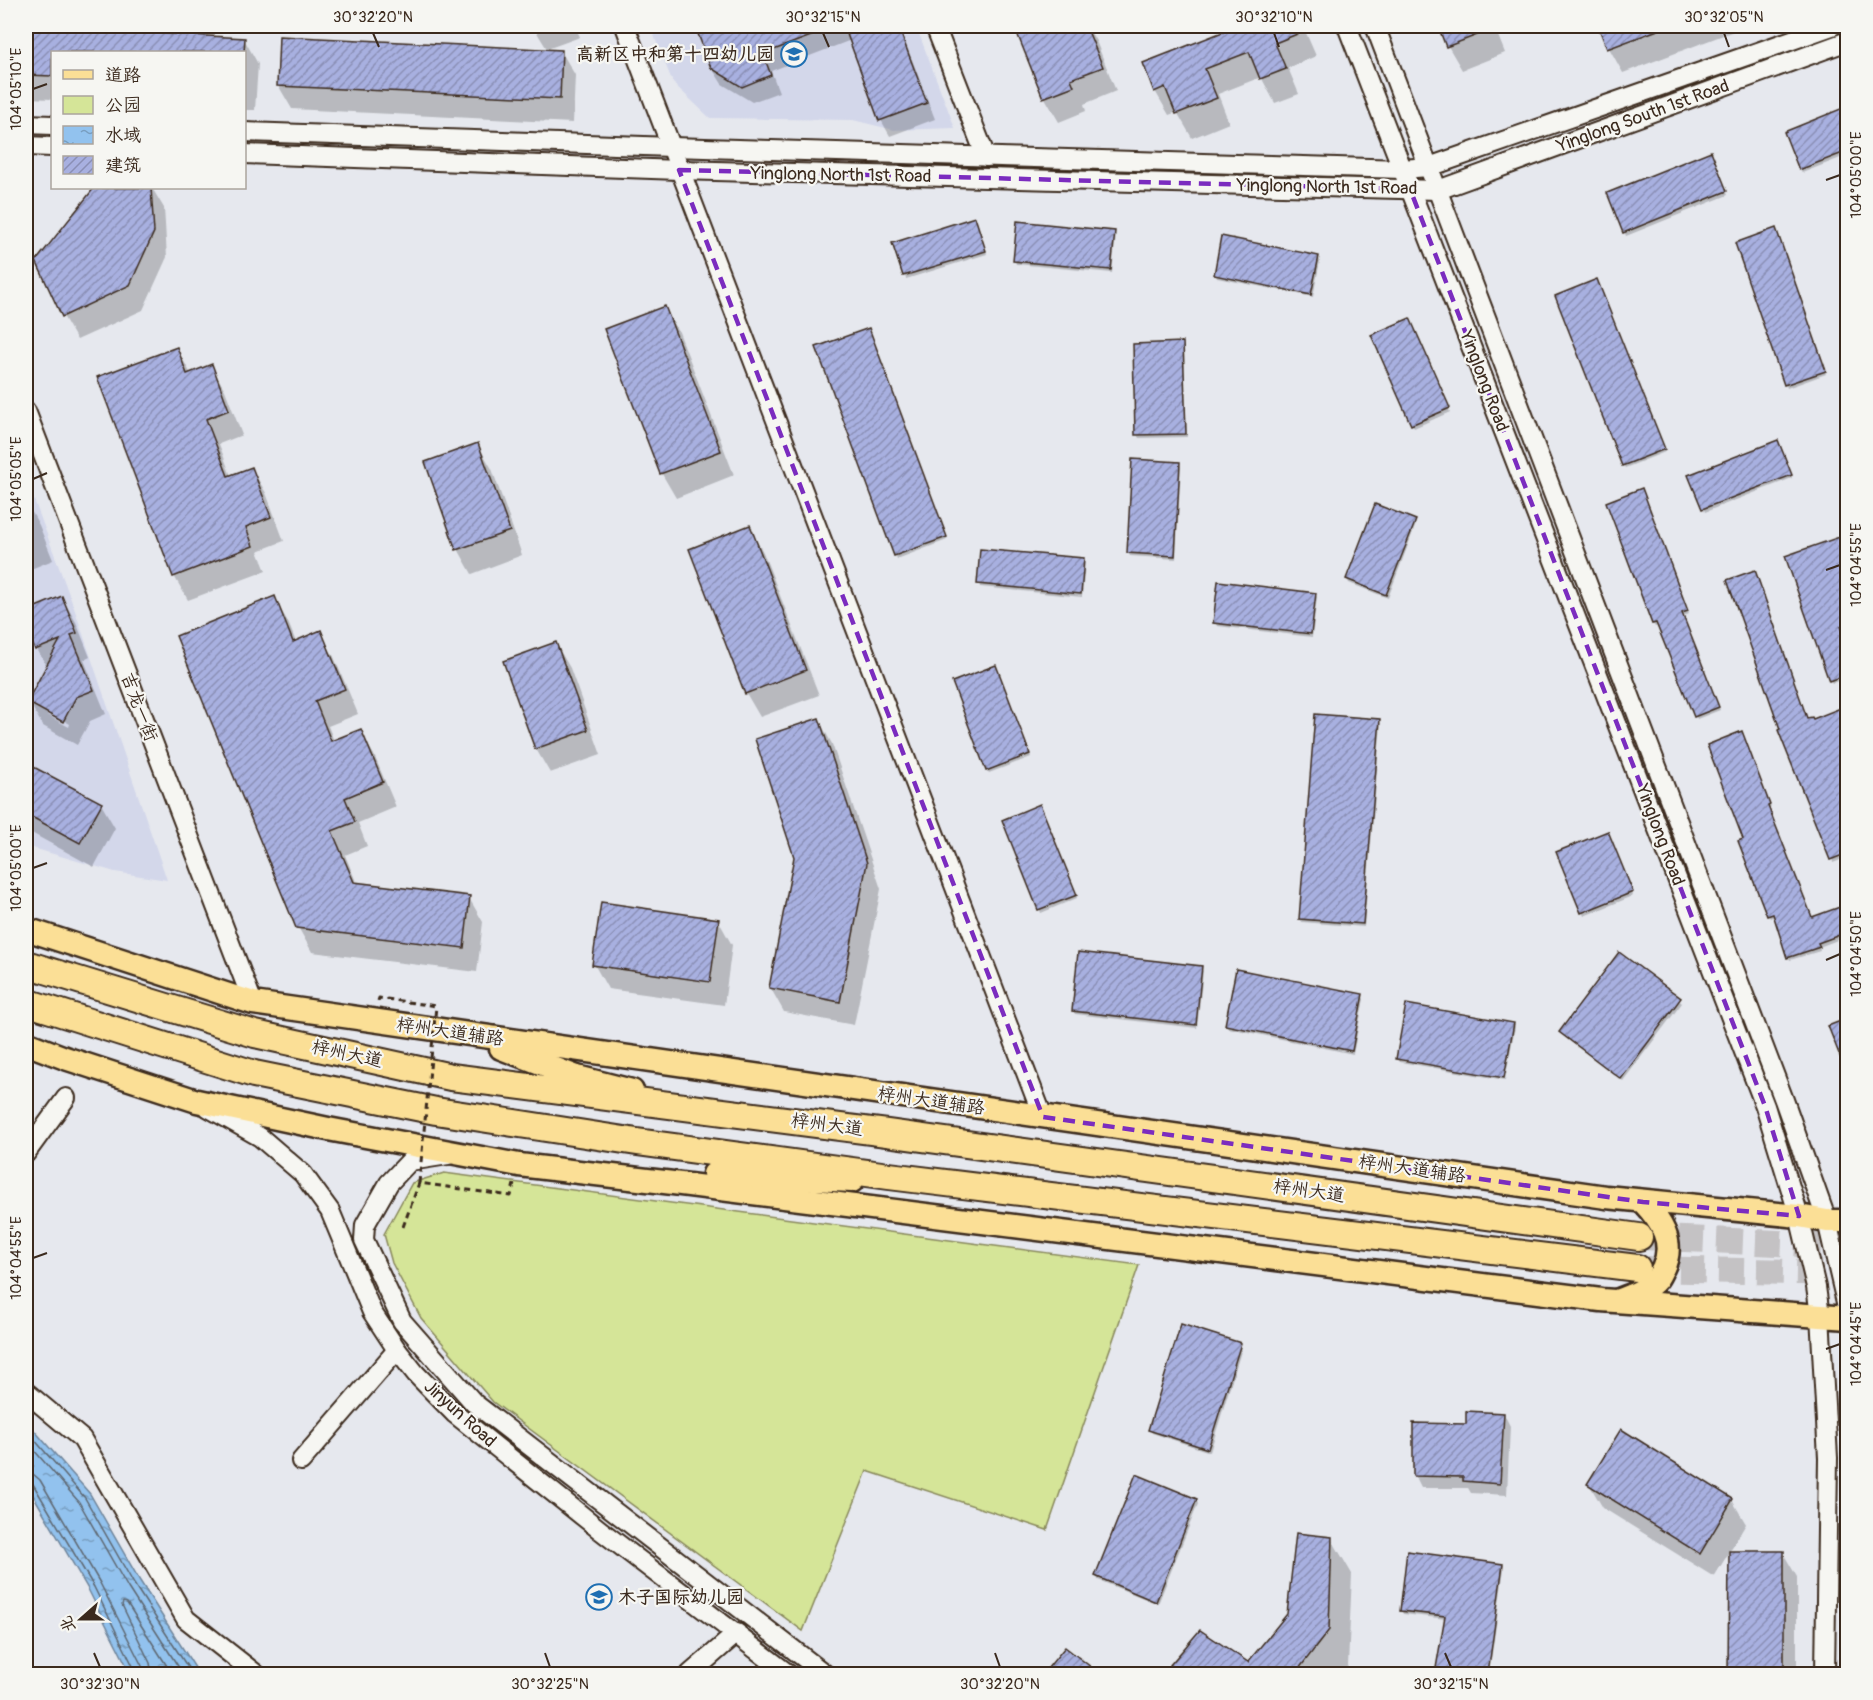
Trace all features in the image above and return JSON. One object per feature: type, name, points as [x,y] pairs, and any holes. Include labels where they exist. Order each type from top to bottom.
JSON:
[{"type":"highway","name":"梓州大道","points":[[26,964],[255,1034],[451,1077],[887,1133],[1639,1237]]},
{"type":"highway","name":"梓州大道","points":[[26,1002],[254,1074],[436,1111],[637,1142],[994,1189],[1637,1269]]},
{"type":"main road","name":"梓州大道辅路","points":[[26,929],[253,1003],[1643,1202],[1838,1221]]},
{"type":"main road","points":[[461,1033],[578,1077],[706,1110]]},
{"type":"main road","points":[[26,1043],[197,1101],[328,1129],[544,1168],[1601,1300],[1848,1318]]},
{"type":"main road","points":[[544,1168],[994,1189]]},
{"type":"main road","points":[[1618,1301],[1656,1280],[1666,1261],[1669,1249],[1659,1219],[1643,1202]]},
{"type":"street","points":[[625,26],[1042,1117]]},
{"type":"street","points":[[935,26],[986,157]]},
{"type":"street","name":"Yinglong Road","points":[[1347,26],[1760,1095],[1799,1216],[1816,1287],[1820,1315],[1828,1458],[1825,1674]]},
{"type":"street","name":"Yinglong Road","points":[[1375,26],[1784,1100],[1838,1221],[1848,1311]]},
{"type":"street","name":"Yinglong South 1st Road","points":[[1429,167],[1832,26]]},
{"type":"street","name":"Yinglong South 1st Road","points":[[1438,190],[1848,41]]},
{"type":"street","points":[[26,124],[51,125]]},
{"type":"street","name":"Yinglong North 1st Road","points":[[246,132],[986,157],[1402,169],[1429,167]]},
{"type":"street","points":[[26,146],[51,147]]},
{"type":"street","name":"Yinglong North 1st Road","points":[[246,154],[679,170],[1438,190]]},
{"type":"street","name":"吉龙一街","points":[[26,411],[253,1003]]},
{"type":"street","points":[[26,1153],[66,1098]]},
{"type":"street","name":"Jinyun Road","points":[[197,1101],[260,1137],[303,1174],[330,1211],[372,1312],[416,1374],[455,1414],[600,1530],[788,1674]]},
{"type":"street","name":"Jinyun Road","points":[[458,1154],[410,1161],[389,1183],[364,1225],[364,1240],[402,1321],[474,1403],[825,1674]]},
{"type":"street","points":[[301,1461],[397,1350]]},
{"type":"street","points":[[26,1392],[82,1439],[186,1619],[256,1674]]},
{"type":"street","points":[[690,1674],[737,1633]]},
{"type":"path","points":[[379,998],[436,1006],[419,1183],[403,1227]]},
{"type":"path","points":[[419,1183],[511,1196]]},
{"type":"highlighted area","points":[[679,170],[1410,189],[1765,1106],[1799,1216],[1643,1202],[1043,1117]]},
{"type":"shaded area","name":"高新区中和第十四幼儿园","points":[[650,26],[916,26],[955,128],[894,130],[853,120],[710,118],[673,83]]},
{"type":"shaded area","points":[[26,478],[73,605],[167,880],[115,872],[26,846]]},
{"type":"green space","points":[[444,1173],[1139,1265],[1047,1530],[867,1471],[803,1631],[493,1402],[421,1318],[392,1263],[384,1234],[412,1183]]},
{"type":"water","points":[[26,1421],[90,1494],[140,1581],[199,1674],[131,1674],[88,1589],[26,1483]]},
{"type":"building","points":[[26,26],[245,38],[244,51],[51,51],[51,76],[26,75]]},
{"type":"building","points":[[695,26],[835,27],[763,54],[771,75],[742,87],[711,68]]},
{"type":"building","points":[[844,26],[898,26],[927,103],[879,121]]},
{"type":"building","points":[[1035,26],[1086,26],[1103,67],[1071,79],[1074,86],[1043,98],[1017,33]]},
{"type":"building","points":[[1238,26],[1317,26],[1275,43],[1286,69],[1260,79],[1249,52],[1205,69],[1217,98],[1176,114],[1165,87],[1154,92],[1143,63]]},
{"type":"building","points":[[1438,26],[1498,26],[1498,27],[1446,47]]},
{"type":"building","points":[[1598,26],[1666,26],[1666,27],[1607,49]]},
{"type":"building","points":[[279,36],[562,50],[560,99],[277,86]]},
{"type":"building","points":[[1848,106],[1848,151],[1799,170],[1784,132]]},
{"type":"building","points":[[1711,151],[1727,191],[1623,233],[1607,193]]},
{"type":"building","points":[[93,189],[151,189],[154,232],[130,285],[62,317],[36,261]]},
{"type":"building","points":[[975,217],[986,251],[903,276],[892,243]]},
{"type":"building","points":[[1017,221],[1115,231],[1111,270],[1013,261]]},
{"type":"building","points":[[1776,228],[1826,371],[1784,385],[1735,243]]},
{"type":"building","points":[[1221,236],[1319,256],[1311,295],[1214,275]]},
{"type":"building","points":[[1597,279],[1665,449],[1622,466],[1555,296]]},
{"type":"building","points":[[665,306],[721,451],[660,474],[604,329]]},
{"type":"building","points":[[1410,318],[1450,408],[1411,425],[1371,335]]},
{"type":"building","points":[[869,328],[947,537],[894,556],[816,347]]},
{"type":"building","points":[[1183,342],[1186,434],[1135,435],[1133,344]]},
{"type":"building","points":[[177,347],[187,374],[212,364],[229,410],[206,419],[228,476],[252,467],[271,517],[246,527],[253,546],[173,577],[97,377]]},
{"type":"building","points":[[1778,440],[1792,475],[1702,509],[1688,475]]},
{"type":"building","points":[[478,443],[510,531],[456,550],[425,462]]},
{"type":"building","points":[[1132,459],[1180,462],[1175,556],[1127,553]]},
{"type":"building","points":[[1642,488],[1688,611],[1682,613],[1719,707],[1694,717],[1656,623],[1652,624],[1606,502]]},
{"type":"building","points":[[1375,504],[1416,520],[1386,595],[1346,579]]},
{"type":"building","points":[[750,525],[806,670],[745,694],[689,549]]},
{"type":"building","points":[[1848,534],[1848,625],[1841,626],[1848,645],[1848,674],[1829,681],[1785,556]]},
{"type":"building","points":[[980,549],[1084,558],[1081,594],[977,584]]},
{"type":"building","points":[[1755,570],[1807,718],[1812,717],[1813,719],[1848,705],[1848,853],[1830,860],[1778,730],[1780,729],[1727,580]]},
{"type":"building","points":[[1218,581],[1316,593],[1311,634],[1213,623]]},
{"type":"building","points":[[62,596],[77,633],[71,635],[94,690],[76,697],[63,722],[27,702],[60,640],[35,650],[26,626],[26,611]]},
{"type":"building","points":[[275,596],[293,642],[321,630],[345,689],[315,701],[331,741],[361,729],[383,782],[345,798],[355,822],[332,831],[354,882],[470,896],[464,948],[296,928],[176,636]]},
{"type":"building","points":[[556,642],[588,730],[535,749],[503,661]]},
{"type":"building","points":[[996,665],[1030,754],[986,771],[952,682]]},
{"type":"building","points":[[1315,714],[1380,719],[1363,924],[1299,919]]},
{"type":"building","points":[[819,718],[867,863],[840,1002],[769,988],[794,857],[755,739]]},
{"type":"building","points":[[1742,731],[1770,805],[1768,806],[1812,917],[1848,904],[1848,932],[1818,943],[1820,947],[1787,958],[1773,914],[1767,916],[1738,841],[1743,839],[1707,745]]},
{"type":"building","points":[[26,763],[102,803],[80,843],[26,814]]},
{"type":"building","points":[[1040,804],[1077,895],[1038,910],[1002,820]]},
{"type":"building","points":[[1608,831],[1633,892],[1581,913],[1556,852]]},
{"type":"building","points":[[601,902],[719,919],[710,982],[592,965]]},
{"type":"building","points":[[1078,952],[1202,966],[1196,1025],[1072,1011]]},
{"type":"building","points":[[1619,952],[1681,998],[1621,1079],[1559,1032]]},
{"type":"building","points":[[1236,969],[1363,994],[1352,1051],[1225,1025]]},
{"type":"building","points":[[1406,1004],[1514,1023],[1504,1078],[1396,1059]]},
{"type":"building","points":[[1848,1018],[1848,1074],[1847,1074],[1828,1026]]},
{"type":"building","points":[[1181,1324],[1241,1343],[1208,1449],[1148,1430]]},
{"type":"building","points":[[1466,1411],[1504,1413],[1500,1484],[1463,1481],[1463,1477],[1413,1476],[1413,1423],[1466,1424]]},
{"type":"building","points":[[1621,1429],[1733,1499],[1700,1554],[1587,1484]]},
{"type":"building","points":[[1136,1474],[1197,1499],[1156,1602],[1095,1576]]},
{"type":"building","points":[[1296,1533],[1332,1537],[1329,1630],[1295,1674],[1181,1674],[1170,1665],[1200,1630],[1248,1662],[1287,1614]]},
{"type":"building","points":[[1407,1551],[1503,1564],[1488,1674],[1435,1674],[1445,1616],[1400,1611]]},
{"type":"building","points":[[1729,1551],[1784,1551],[1784,1674],[1728,1674]]},
{"type":"building","points":[[1065,1647],[1100,1674],[1043,1674]]},
{"type":"tunnel","points":[[1639,1237],[1848,1246]]},
{"type":"tunnel","points":[[1640,1269],[1848,1273]]},
{"type":"place","name":"高新区中和第十四幼儿园","points":[[794,54]]},
{"type":"place","name":"木子国际幼儿园","points":[[599,1597]]}]
